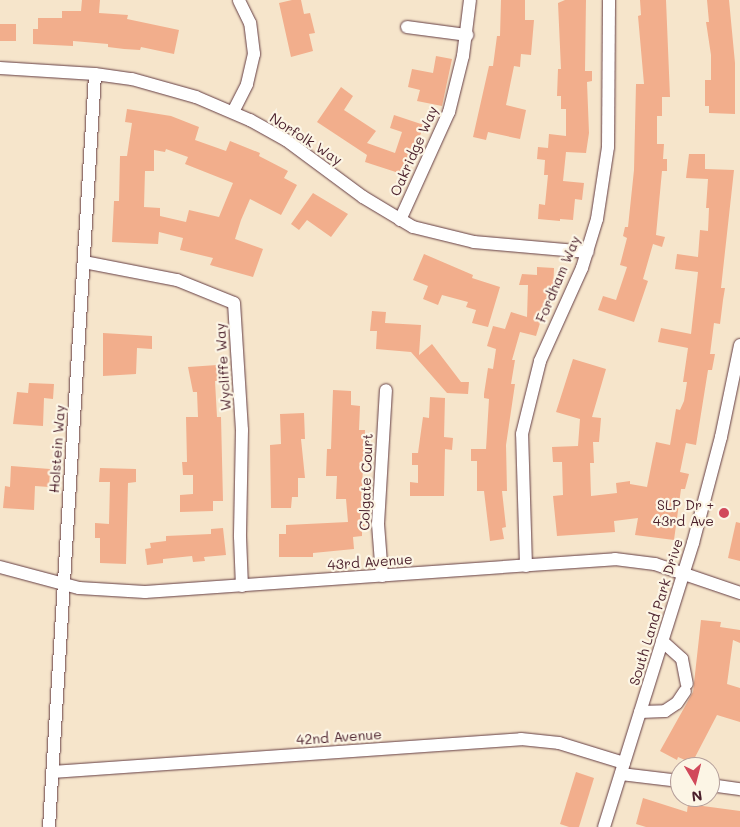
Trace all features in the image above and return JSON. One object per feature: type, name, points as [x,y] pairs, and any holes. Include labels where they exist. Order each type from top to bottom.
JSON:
[{"type":"street","points":[[233,112],[247,84],[254,54],[250,23],[239,0]]},
{"type":"street","name":"Oakridge Way","points":[[400,220],[449,112],[466,35],[470,0]]},
{"type":"street","name":"Fordham Way","points":[[526,566],[521,461],[527,408],[540,361],[588,252],[604,183],[608,147],[609,0]]},
{"type":"street","points":[[407,27],[466,35]]},
{"type":"street","name":"Norfolk Way","points":[[0,68],[95,74],[164,87],[233,112],[293,145],[400,220],[433,234],[461,240],[588,252]]},
{"type":"street","name":"Holstein Way","points":[[49,827],[95,74]]},
{"type":"street","name":"Wycliffe Way","points":[[84,262],[177,280],[234,303],[241,411],[242,586]]},
{"type":"street","name":"South Land Park Drive","points":[[604,827],[684,573],[721,437],[740,345]]},
{"type":"street","name":"Colgate Court","points":[[382,576],[378,524],[386,390]]},
{"type":"street","name":"43rd Avenue","points":[[0,567],[63,585],[110,592],[145,592],[624,560],[655,564],[740,593]]},
{"type":"street","points":[[640,712],[665,711],[677,703],[686,688],[682,659],[662,641]]},
{"type":"street","name":"42nd Avenue","points":[[52,772],[521,739],[559,743],[623,768],[670,779]]},
{"type":"street","points":[[720,786],[740,789]]},
{"type":"building","points":[[82,0],[100,0],[99,13],[128,15],[127,19],[179,30],[174,54],[141,47],[140,50],[124,49],[108,47],[108,44],[73,41],[73,46],[33,44],[33,29],[38,29],[38,18],[62,18],[62,11],[81,11]]},
{"type":"building","points":[[301,0],[304,14],[310,13],[315,33],[309,34],[313,51],[291,57],[279,3]]},
{"type":"building","points":[[501,0],[525,0],[525,20],[534,20],[531,55],[521,54],[520,67],[514,66],[506,105],[526,110],[520,139],[488,132],[486,140],[473,137],[489,66],[493,66],[497,36],[500,36]]},
{"type":"building","points":[[565,0],[586,0],[585,71],[592,71],[592,81],[587,82],[589,133],[586,153],[566,152],[563,181],[584,183],[582,200],[575,199],[573,220],[560,219],[560,221],[538,219],[539,204],[545,205],[548,175],[544,175],[545,160],[537,159],[538,147],[548,148],[549,134],[566,136],[566,109],[561,109],[561,96],[557,96],[558,69],[561,69],[558,3]]},
{"type":"building","points":[[640,0],[666,0],[670,97],[662,97],[662,116],[657,116],[657,144],[664,144],[663,159],[667,159],[667,171],[662,171],[656,235],[665,237],[662,247],[653,244],[643,279],[648,281],[634,322],[598,310],[603,296],[616,300],[627,267],[620,265],[627,238],[623,236],[625,227],[628,227],[634,170],[636,84],[644,84],[638,16],[641,15]]},
{"type":"building","points":[[707,0],[729,0],[735,63],[735,114],[709,113],[709,106],[705,106],[705,80],[711,80],[711,55],[706,22],[709,22]]},
{"type":"building","points":[[0,24],[16,24],[16,41],[0,41]]},
{"type":"building","points":[[436,56],[452,59],[442,106],[417,101],[420,90],[408,87],[412,69],[433,73]]},
{"type":"building","points":[[341,87],[353,96],[344,110],[376,131],[367,143],[395,153],[402,132],[390,128],[394,115],[424,125],[405,175],[365,162],[367,155],[317,122]]},
{"type":"building","points":[[127,109],[171,116],[199,127],[195,140],[226,151],[230,141],[260,153],[259,156],[288,171],[284,178],[297,185],[281,215],[250,199],[241,220],[235,239],[263,249],[253,277],[210,265],[213,258],[180,250],[183,238],[159,232],[158,244],[112,242],[114,201],[119,201],[120,156],[127,156],[132,123],[125,122]],"holes":[[[166,149],[188,157],[185,164],[233,183],[219,217],[189,210],[186,222],[160,216],[160,208],[144,207],[145,171],[154,171],[154,150],[165,152]]]},
{"type":"building","points":[[689,154],[705,154],[705,169],[734,170],[721,288],[725,288],[720,324],[714,323],[710,354],[715,354],[712,370],[708,370],[696,445],[686,443],[680,472],[689,474],[685,489],[681,489],[674,540],[635,535],[638,518],[614,521],[615,532],[557,536],[553,496],[563,495],[562,462],[553,462],[552,447],[578,446],[580,419],[556,412],[573,359],[606,369],[592,417],[601,418],[599,442],[593,442],[594,463],[590,463],[591,496],[617,493],[616,483],[630,481],[630,484],[647,487],[656,442],[670,445],[676,409],[680,410],[684,401],[687,382],[683,382],[688,348],[658,342],[661,328],[691,334],[698,272],[675,269],[677,254],[698,257],[700,230],[708,231],[709,208],[706,208],[708,179],[686,178]]},
{"type":"building","points":[[313,193],[348,214],[331,237],[307,220],[299,230],[291,224]]},
{"type":"building","points":[[424,254],[473,275],[472,278],[500,287],[488,327],[472,323],[476,310],[466,307],[468,302],[442,295],[438,305],[423,299],[428,286],[413,280]]},
{"type":"building","points":[[537,267],[554,268],[553,294],[550,294],[549,307],[545,307],[536,336],[520,332],[512,360],[515,360],[511,384],[515,384],[506,445],[507,491],[502,491],[506,527],[502,528],[504,539],[490,541],[484,491],[477,491],[477,461],[471,461],[471,449],[486,449],[489,399],[484,398],[484,394],[488,368],[493,369],[496,349],[487,346],[493,326],[505,329],[511,312],[527,317],[528,285],[519,285],[522,274],[537,275]]},
{"type":"building","points":[[372,311],[386,312],[385,323],[421,325],[419,355],[432,344],[461,382],[469,382],[468,394],[447,393],[411,352],[376,349],[377,331],[370,331]]},
{"type":"building","points":[[103,333],[152,336],[152,349],[137,348],[136,374],[103,376]]},
{"type":"building","points":[[217,365],[218,381],[215,381],[217,417],[221,417],[223,501],[213,501],[213,511],[180,512],[180,495],[193,494],[193,475],[183,475],[182,462],[187,462],[186,417],[198,417],[197,392],[193,392],[188,367]]},
{"type":"building","points":[[29,383],[54,384],[53,399],[44,398],[43,426],[13,424],[17,392],[28,393]]},
{"type":"building","points":[[333,390],[351,391],[351,405],[360,406],[359,430],[365,430],[361,506],[365,528],[362,528],[362,536],[353,537],[354,549],[313,553],[313,557],[279,557],[279,534],[286,534],[286,525],[348,522],[346,499],[336,499],[337,476],[326,476],[327,449],[331,449]]},
{"type":"building","points":[[430,397],[445,398],[444,437],[453,438],[452,450],[445,449],[444,496],[410,496],[410,482],[418,483],[418,465],[412,465],[412,453],[418,453],[423,417],[429,418]]},
{"type":"building","points":[[304,413],[305,439],[301,439],[305,478],[298,478],[298,497],[292,497],[291,508],[271,508],[270,445],[281,444],[280,414]]},
{"type":"building","points":[[11,466],[50,469],[49,487],[35,486],[34,510],[3,508],[5,486],[10,487]]},
{"type":"building","points":[[100,468],[136,469],[136,482],[128,483],[126,564],[100,563],[100,538],[95,538],[95,523],[109,524],[110,482],[99,482]]},
{"type":"building","points":[[736,522],[740,523],[740,561],[728,558]]},
{"type":"building","points":[[223,528],[226,555],[204,557],[205,561],[193,562],[192,556],[163,559],[163,563],[147,565],[145,549],[151,548],[150,543],[166,541],[166,536],[211,534],[211,529]]},
{"type":"building","points":[[701,620],[721,622],[720,627],[740,630],[740,643],[733,640],[727,684],[740,688],[740,722],[717,715],[695,757],[671,757],[660,751],[693,692]]},
{"type":"building","points":[[576,772],[594,778],[579,827],[569,827],[560,824]]},
{"type":"building","points":[[643,798],[687,812],[688,807],[710,807],[740,811],[740,827],[646,827],[636,824]]},
{"type":"place","name":"SLP Dr + 43rd Ave","points":[[724,513]]}]
